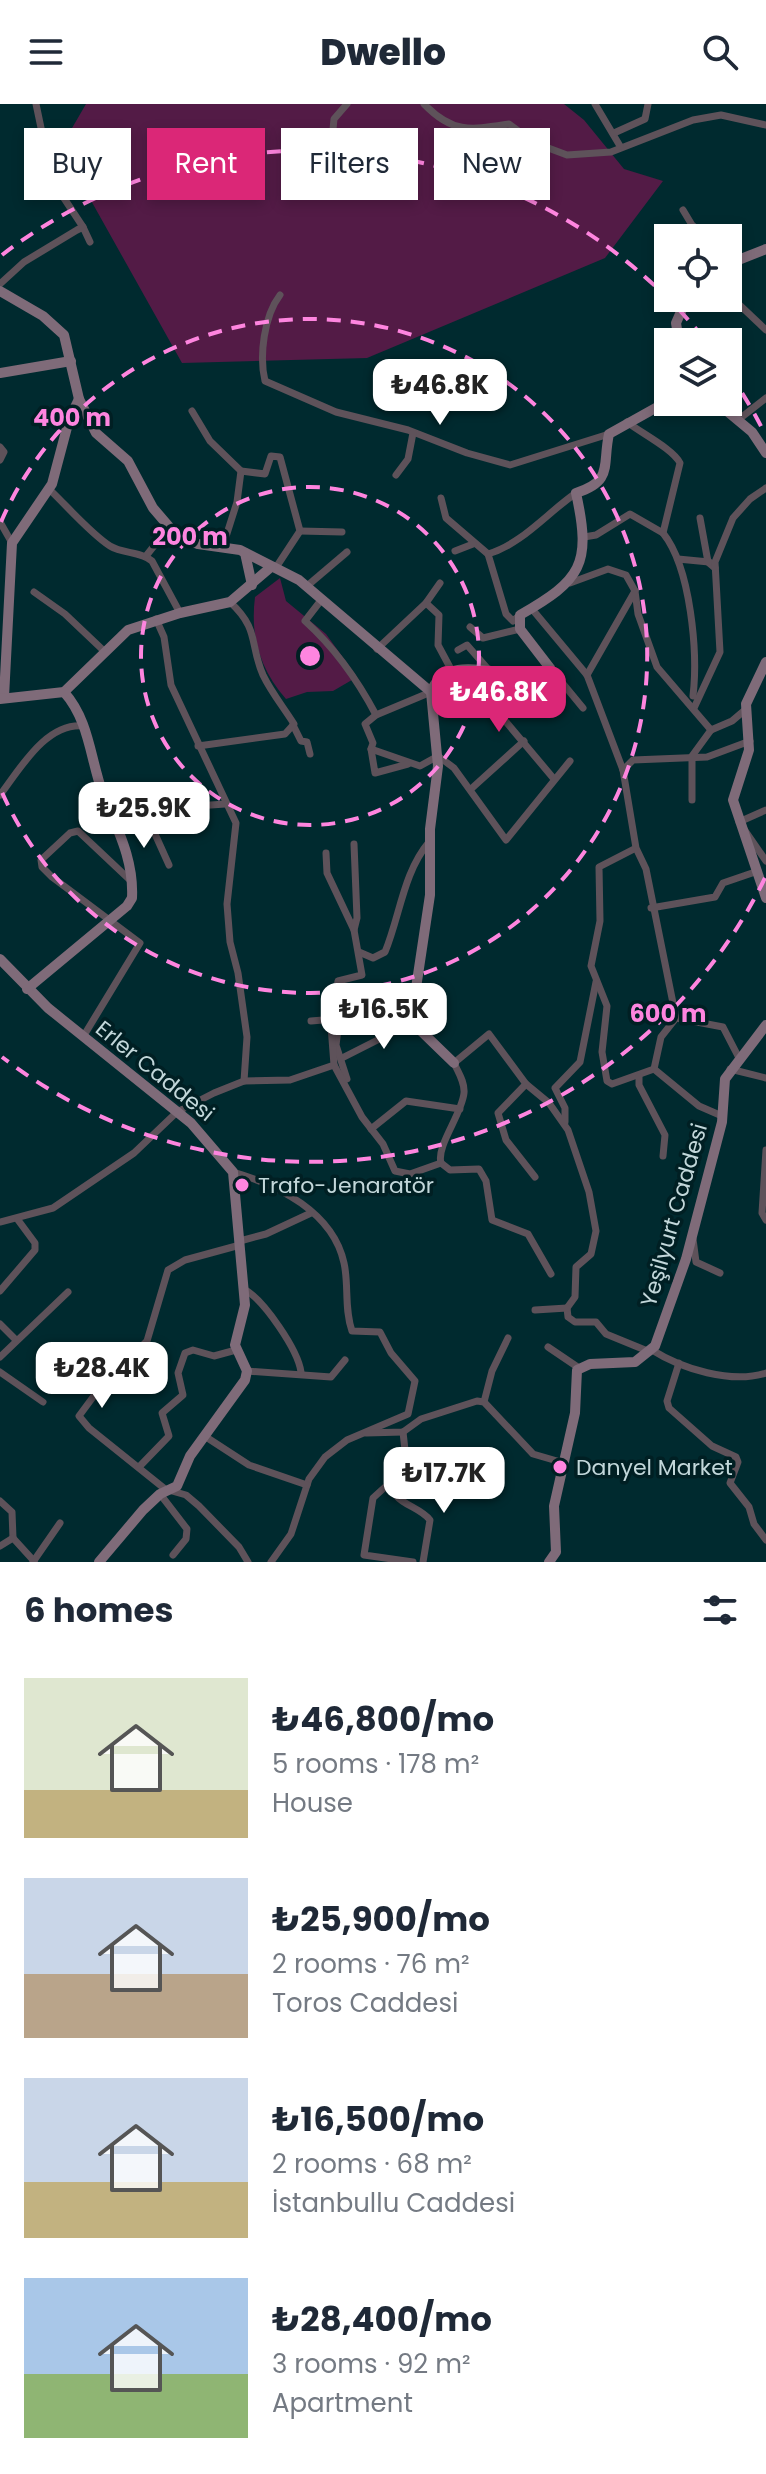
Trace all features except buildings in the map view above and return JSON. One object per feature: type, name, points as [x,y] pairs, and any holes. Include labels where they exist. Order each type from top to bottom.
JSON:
[{"type":"street","points":[[36,104],[52,180],[90,242]]},
{"type":"street","points":[[333,128],[334,119],[347,104]]},
{"type":"street","points":[[424,104],[441,122],[478,131],[509,124],[535,143],[567,155],[611,152],[693,120],[721,115],[766,125]]},
{"type":"street","points":[[595,104],[620,146]]},
{"type":"street","points":[[614,133],[645,119],[648,104]]},
{"type":"street","points":[[683,210],[691,224]]},
{"type":"street","points":[[0,284],[24,262],[83,227]]},
{"type":"street","points":[[742,258],[766,249]]},
{"type":"street","points":[[0,291],[60,330],[66,340],[79,399],[100,440],[128,461],[153,508],[169,527],[187,541],[245,553],[307,586],[377,649],[431,692]]},
{"type":"street","points":[[280,295],[265,342],[265,381],[336,412],[510,465],[609,434],[654,408]]},
{"type":"street","points":[[742,307],[766,330]]},
{"type":"street","points":[[0,373],[71,361]]},
{"type":"street","points":[[738,420],[766,398]]},
{"type":"street","points":[[79,399],[69,420],[49,489],[12,543],[3,623],[2,698],[64,692],[128,630],[156,619],[230,602],[273,568],[300,531]]},
{"type":"street","points":[[192,411],[210,441],[241,471],[265,474],[271,456],[280,457],[300,531]]},
{"type":"street","points":[[733,416],[766,453]]},
{"type":"street","points":[[627,422],[655,444],[674,453],[680,463],[663,533]]},
{"type":"street","points":[[396,475],[408,459],[413,433]]},
{"type":"street","points":[[488,554],[516,542],[524,531],[576,493],[596,485],[606,474],[609,434]]},
{"type":"street","points":[[0,447],[4,452],[0,460]]},
{"type":"street","points":[[223,546],[237,502],[241,471]]},
{"type":"street","points":[[712,564],[733,518],[750,499],[766,488]]},
{"type":"street","points":[[49,489],[86,522],[93,534],[113,548],[146,556],[163,576],[180,613]]},
{"type":"street","points":[[570,583],[578,568],[584,537],[576,493]]},
{"type":"street","points":[[441,498],[446,518],[488,554],[506,614],[513,621],[570,583],[608,569],[626,575],[635,591],[638,614],[657,667],[711,730]]},
{"type":"street","points":[[584,537],[596,535],[630,514],[663,533],[675,549],[689,609],[695,662],[695,709]]},
{"type":"street","points":[[695,709],[720,652],[712,564],[700,518]]},
{"type":"street","points":[[0,522],[12,543]]},
{"type":"street","points":[[146,556],[169,527]]},
{"type":"street","points":[[300,531],[342,532]]},
{"type":"street","points":[[455,551],[473,544]]},
{"type":"street","points":[[307,586],[347,552]]},
{"type":"street","points":[[245,553],[252,585]]},
{"type":"street","points":[[678,559],[712,564]]},
{"type":"street","points":[[377,649],[426,603],[440,583]]},
{"type":"street","points":[[587,675],[635,591]]},
{"type":"street","points":[[34,592],[65,614],[104,651]]},
{"type":"street","points":[[322,599],[305,621],[329,642],[361,685],[376,715]]},
{"type":"street","points":[[230,602],[245,616],[255,637],[264,675],[301,741],[307,742],[310,754]]},
{"type":"street","points":[[426,603],[439,615],[438,645],[453,673]]},
{"type":"street","points":[[532,609],[587,675],[623,770],[636,848],[646,869],[651,908],[676,1018]]},
{"type":"street","points":[[520,615],[520,629],[583,708]]},
{"type":"street","points":[[156,619],[164,637],[171,685],[236,823],[227,904],[247,1037],[244,1081]]},
{"type":"street","points":[[470,627],[483,638],[520,629]]},
{"type":"street","points":[[458,650],[467,645],[488,669]]},
{"type":"street","points":[[692,800],[692,756],[711,730],[732,721],[745,710],[765,667]]},
{"type":"street","points":[[550,668],[531,675],[488,669],[453,673],[436,682],[431,692],[438,756],[429,842],[430,895],[413,1002],[415,1021],[427,1038],[454,1063],[464,1083],[460,1109],[439,1152],[441,1163],[450,1170],[479,1169],[486,1181],[487,1205],[492,1220],[528,1234],[551,1274]]},
{"type":"street","points":[[468,671],[554,779]]},
{"type":"street","points":[[27,989],[130,902],[131,881],[124,840],[102,789],[84,726],[77,709],[64,692]]},
{"type":"street","points":[[408,764],[375,773],[373,743],[365,724],[376,715],[431,692]]},
{"type":"street","points":[[745,710],[750,741],[748,758],[733,793],[739,822],[766,898]]},
{"type":"street","points":[[198,746],[285,734],[293,725]]},
{"type":"street","points":[[0,795],[50,736],[65,727],[84,726]]},
{"type":"street","points":[[471,789],[524,741]]},
{"type":"street","points":[[623,770],[633,760],[707,757],[750,741]]},
{"type":"street","points":[[371,749],[378,748],[408,764],[420,766],[438,756]]},
{"type":"street","points":[[438,756],[471,789],[506,840],[570,761]]},
{"type":"street","points":[[150,823],[197,806],[225,804]]},
{"type":"street","points":[[739,822],[766,810]]},
{"type":"street","points":[[114,812],[127,812],[150,823],[169,865]]},
{"type":"street","points":[[739,822],[766,861]]},
{"type":"street","points":[[83,1037],[140,945],[52,877],[42,867],[41,860],[70,833],[78,831],[131,881]]},
{"type":"street","points":[[363,969],[373,958],[385,952],[398,922],[407,881],[429,842]]},
{"type":"street","points":[[354,844],[357,918],[354,930]]},
{"type":"street","points":[[636,848],[599,867],[600,921],[591,966],[607,1006],[602,1052],[607,1081],[612,1084],[639,1077],[654,1069],[661,1037],[676,1018]]},
{"type":"street","points":[[326,853],[327,873],[354,930],[363,969],[362,975],[338,981],[341,1007],[336,1045],[350,1094]]},
{"type":"street","points":[[651,908],[715,897],[723,883],[758,871]]},
{"type":"street","points":[[359,952],[373,958]]},
{"type":"street","name":"Erler Caddesi","points":[[0,959],[27,989],[198,1130],[233,1172]]},
{"type":"street","points":[[567,1308],[575,1297],[576,1267],[591,1254],[596,1239],[589,1192],[565,1122],[565,1108],[555,1088],[580,1062],[596,982]]},
{"type":"street","points":[[338,988],[331,1026],[334,1065],[383,1144],[395,1171],[410,1174],[441,1163]]},
{"type":"street","points":[[676,1018],[723,1027],[739,1058]]},
{"type":"street","points":[[311,1021],[323,1020],[331,1026]]},
{"type":"street","points":[[342,1058],[415,1021]]},
{"type":"street","name":"Yeşilyurt Caddesi","points":[[651,1351],[682,1274],[722,1116],[723,1086],[730,1069],[766,1025]]},
{"type":"street","points":[[454,1063],[489,1034],[526,1084],[549,1103],[565,1122]]},
{"type":"street","points":[[0,1222],[18,1220],[53,1208],[149,1141],[177,1112],[244,1081],[290,1080],[334,1065]]},
{"type":"street","points":[[654,1069],[699,1106],[722,1116]]},
{"type":"street","points":[[730,1069],[766,1078]]},
{"type":"street","points":[[639,1077],[639,1085],[665,1135],[663,1156]]},
{"type":"street","points":[[526,1084],[498,1113],[499,1126],[535,1177]]},
{"type":"street","points":[[371,1129],[406,1101],[460,1109]]},
{"type":"street","points":[[766,1150],[762,1213],[766,1220]]},
{"type":"street","points":[[99,1562],[125,1528],[164,1492],[177,1486],[190,1456],[239,1393],[247,1371],[236,1350],[245,1313],[233,1172],[277,1188],[311,1213],[341,1251],[352,1331],[380,1332],[391,1353],[415,1381],[408,1414],[360,1434],[325,1457],[307,1485],[291,1534],[271,1562]]},
{"type":"street","points":[[173,1555],[186,1539],[187,1529],[164,1492],[139,1467],[84,1424],[80,1412],[147,1341],[168,1270],[185,1260],[266,1234],[311,1213]]},
{"type":"street","points":[[0,1291],[35,1250],[35,1243],[18,1220]]},
{"type":"street","points":[[692,1233],[696,1262],[720,1273]]},
{"type":"street","points":[[244,1289],[254,1296],[289,1342],[301,1372]]},
{"type":"street","points":[[0,1357],[15,1339],[68,1292]]},
{"type":"street","points":[[535,1310],[567,1308]]},
{"type":"street","points":[[567,1308],[571,1321],[591,1320],[606,1334],[679,1363],[731,1377],[766,1373]]},
{"type":"street","points":[[0,1324],[15,1339]]},
{"type":"street","points":[[484,1402],[492,1371],[508,1338]]},
{"type":"street","points":[[548,1347],[579,1368],[635,1362],[651,1351]]},
{"type":"street","points":[[139,1467],[169,1436],[162,1413],[164,1408],[183,1395],[178,1373],[185,1353],[193,1350],[214,1356],[236,1350]]},
{"type":"street","points":[[247,1371],[301,1372],[331,1377],[345,1360]]},
{"type":"street","points":[[679,1363],[667,1401],[669,1408],[712,1446],[736,1457],[738,1462],[730,1483],[749,1507],[754,1524],[766,1540]]},
{"type":"street","points":[[554,1560],[554,1506],[579,1368]]},
{"type":"street","points":[[0,1372],[43,1402]]},
{"type":"street","points":[[360,1434],[403,1432],[436,1413],[484,1402]]},
{"type":"street","points":[[484,1402],[533,1454],[564,1463]]},
{"type":"street","points":[[403,1432],[405,1450],[392,1486],[394,1496],[421,1510],[430,1520],[423,1562]]},
{"type":"street","points":[[206,1437],[249,1465],[307,1485]]},
{"type":"street","points":[[395,1478],[373,1498],[363,1558],[413,1562]]},
{"type":"street","points":[[164,1492],[186,1495],[239,1547],[248,1562]]},
{"type":"street","points":[[0,1501],[12,1512],[13,1538],[34,1561],[60,1523]]},
{"type":"street","points":[[0,1546],[13,1538]]},
{"type":"shaded area","points":[[86,104],[564,104],[584,120],[624,169],[663,181],[605,258],[367,358],[182,363],[91,200],[131,200],[131,128],[72,128]]},
{"type":"shaded area","points":[[280,578],[286,601],[326,634],[357,677],[333,691],[307,692],[286,699],[277,688],[259,652],[254,611],[255,597]]},
{"type":"place","name":"Trafo-Jenaratör","points":[[242,1185]]},
{"type":"place","name":"Danyel Market","points":[[560,1467]]}]
